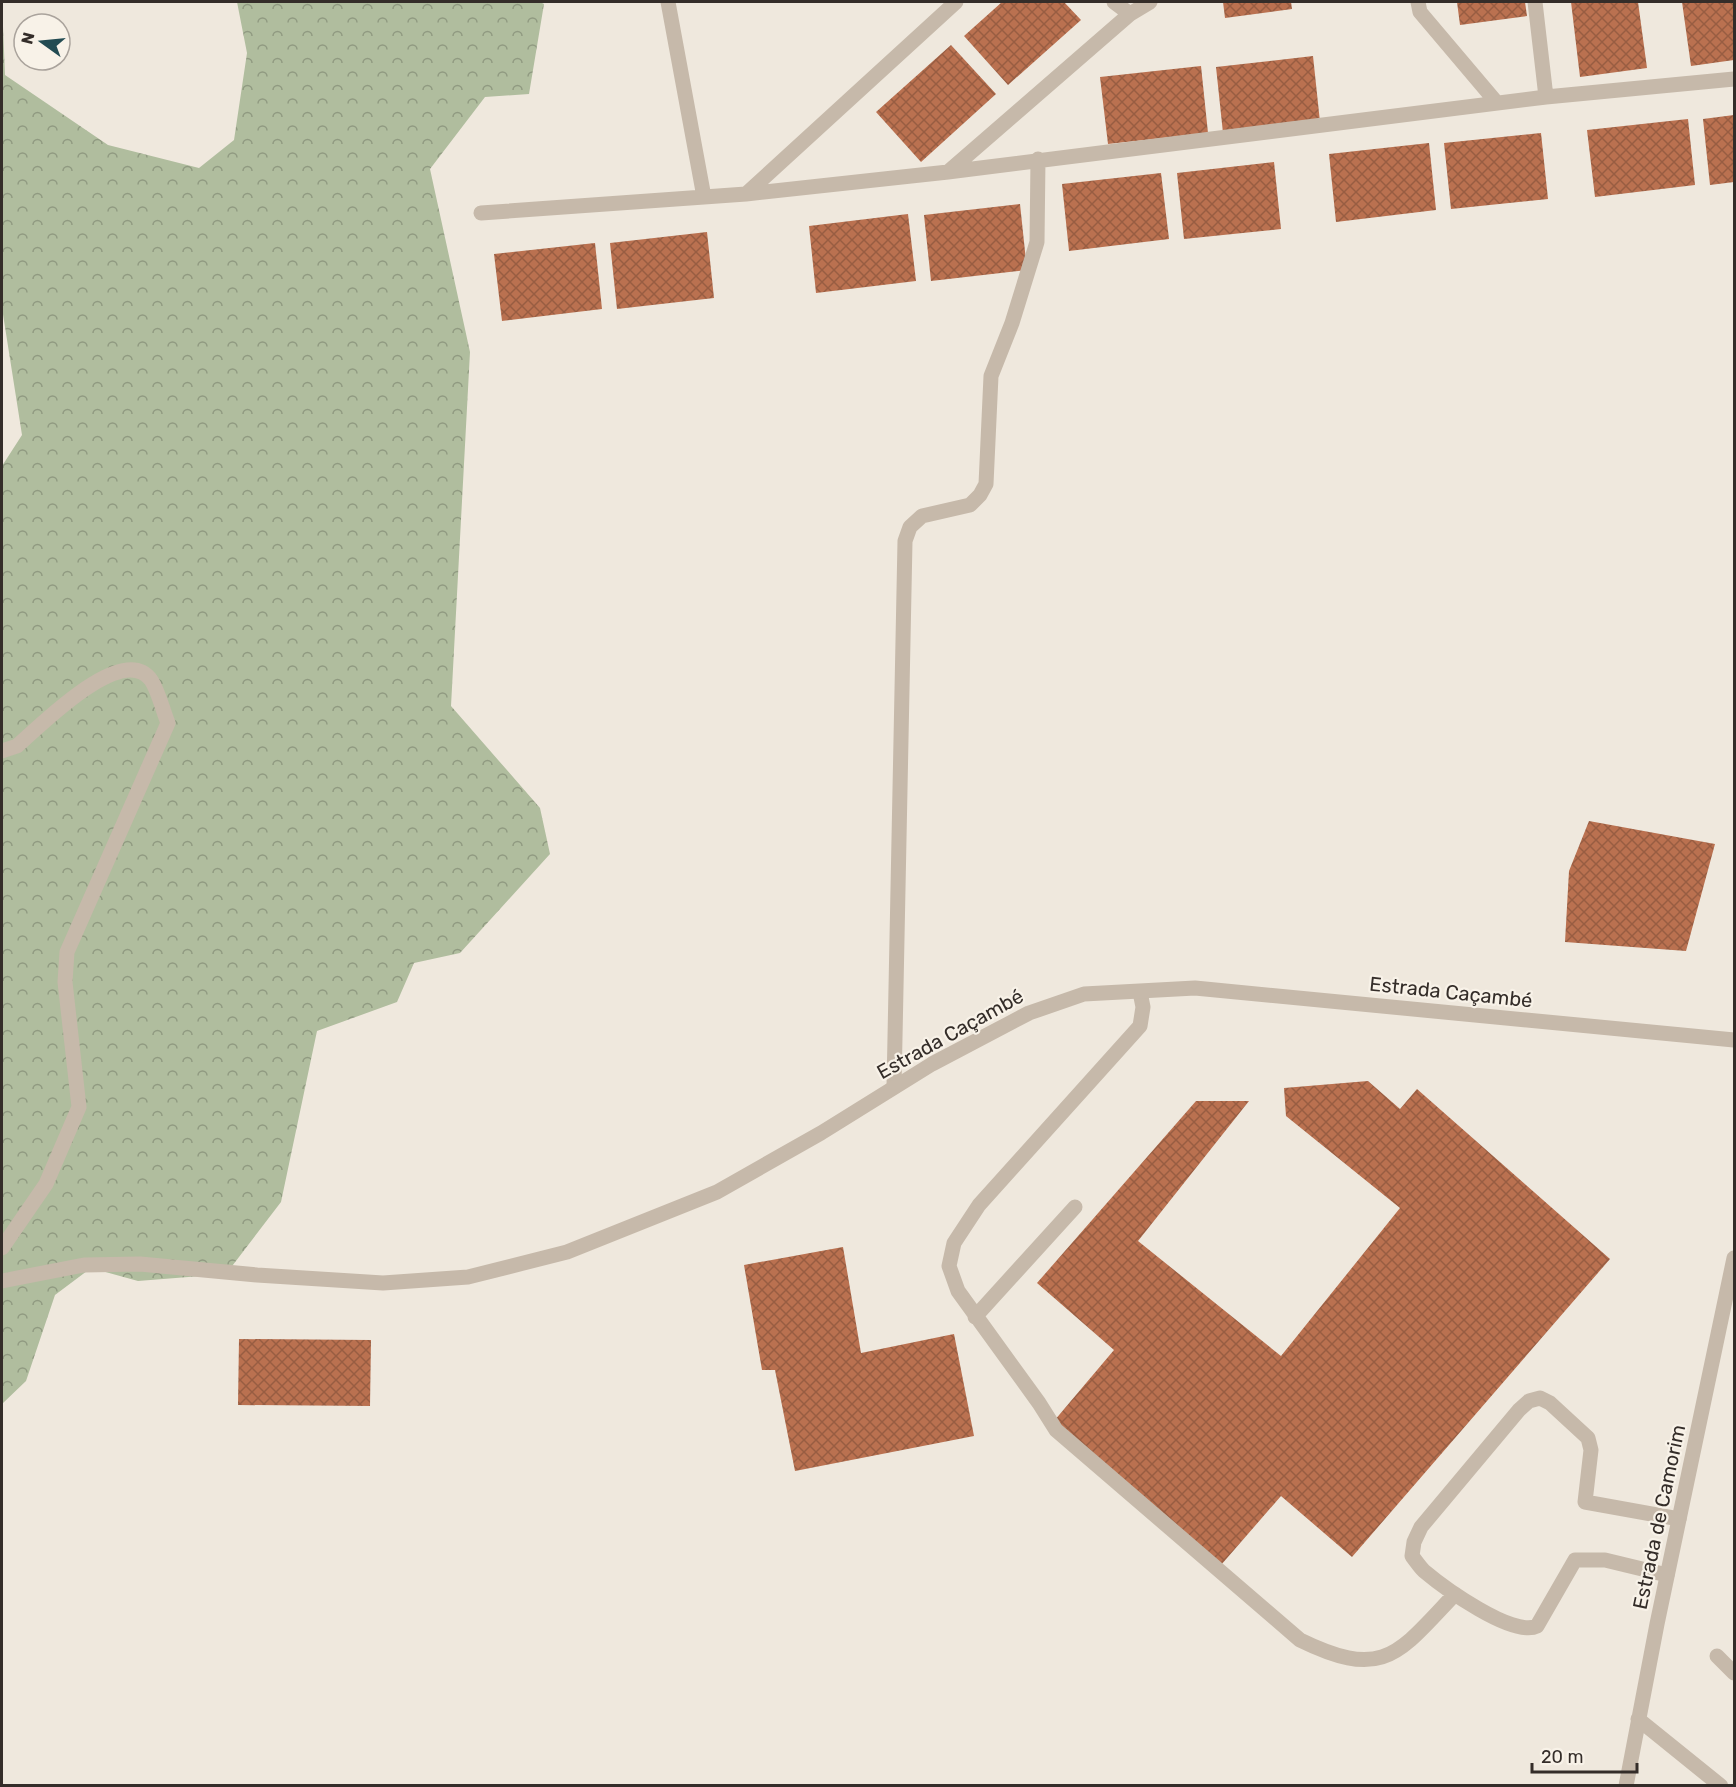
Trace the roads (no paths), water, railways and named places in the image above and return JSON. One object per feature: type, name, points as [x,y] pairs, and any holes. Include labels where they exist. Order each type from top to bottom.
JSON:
[{"type":"street","points":[[668,2],[704,198]]},
{"type":"street","points":[[746,194],[956,2]]},
{"type":"street","points":[[1114,2],[1130,14]]},
{"type":"street","points":[[948,172],[1130,14],[1150,2]]},
{"type":"street","points":[[1418,2],[1420,12],[1497,103]]},
{"type":"street","points":[[1535,2],[1546,97]]},
{"type":"street","points":[[481,213],[746,194],[948,172],[1546,97],[1734,79]]},
{"type":"street","points":[[894,1088],[905,542],[910,527],[922,516],[970,505],[980,495],[986,484],[992,376],[1012,323],[1037,242],[1038,159]]},
{"type":"street","points":[[2,751],[17,746],[94,681],[124,669],[135,669],[151,679],[168,723],[67,952],[65,982],[79,1107],[46,1184],[2,1248]]},
{"type":"street","name":"Estrada Caçambé","points":[[2,1281],[44,1272],[105,1264],[140,1264],[257,1275],[383,1283],[468,1277],[567,1252],[717,1192],[821,1133],[932,1064],[1029,1013],[1084,994],[1195,988],[1734,1040]]},
{"type":"street","points":[[1140,992],[1143,1006],[1140,1026],[979,1205],[954,1243],[949,1266],[958,1291],[1056,1430],[1300,1640],[1324,1652],[1344,1658],[1367,1660],[1381,1658],[1401,1649],[1455,1594]]},
{"type":"street","points":[[975,1317],[1075,1207]]},
{"type":"street","name":"Estrada de Camorim","points":[[1626,1785],[1667,1575],[1734,1258]]},
{"type":"street","points":[[1667,1575],[1605,1560],[1575,1560],[1537,1626],[1531,1629],[1507,1624],[1455,1594],[1422,1569],[1412,1556],[1414,1542],[1421,1527],[1519,1410],[1529,1401],[1540,1398],[1550,1403],[1588,1438],[1591,1450],[1585,1502],[1679,1518]]},
{"type":"street","points":[[1717,1656],[1734,1673]]},
{"type":"street","points":[[1638,1719],[1721,1785]]}]
